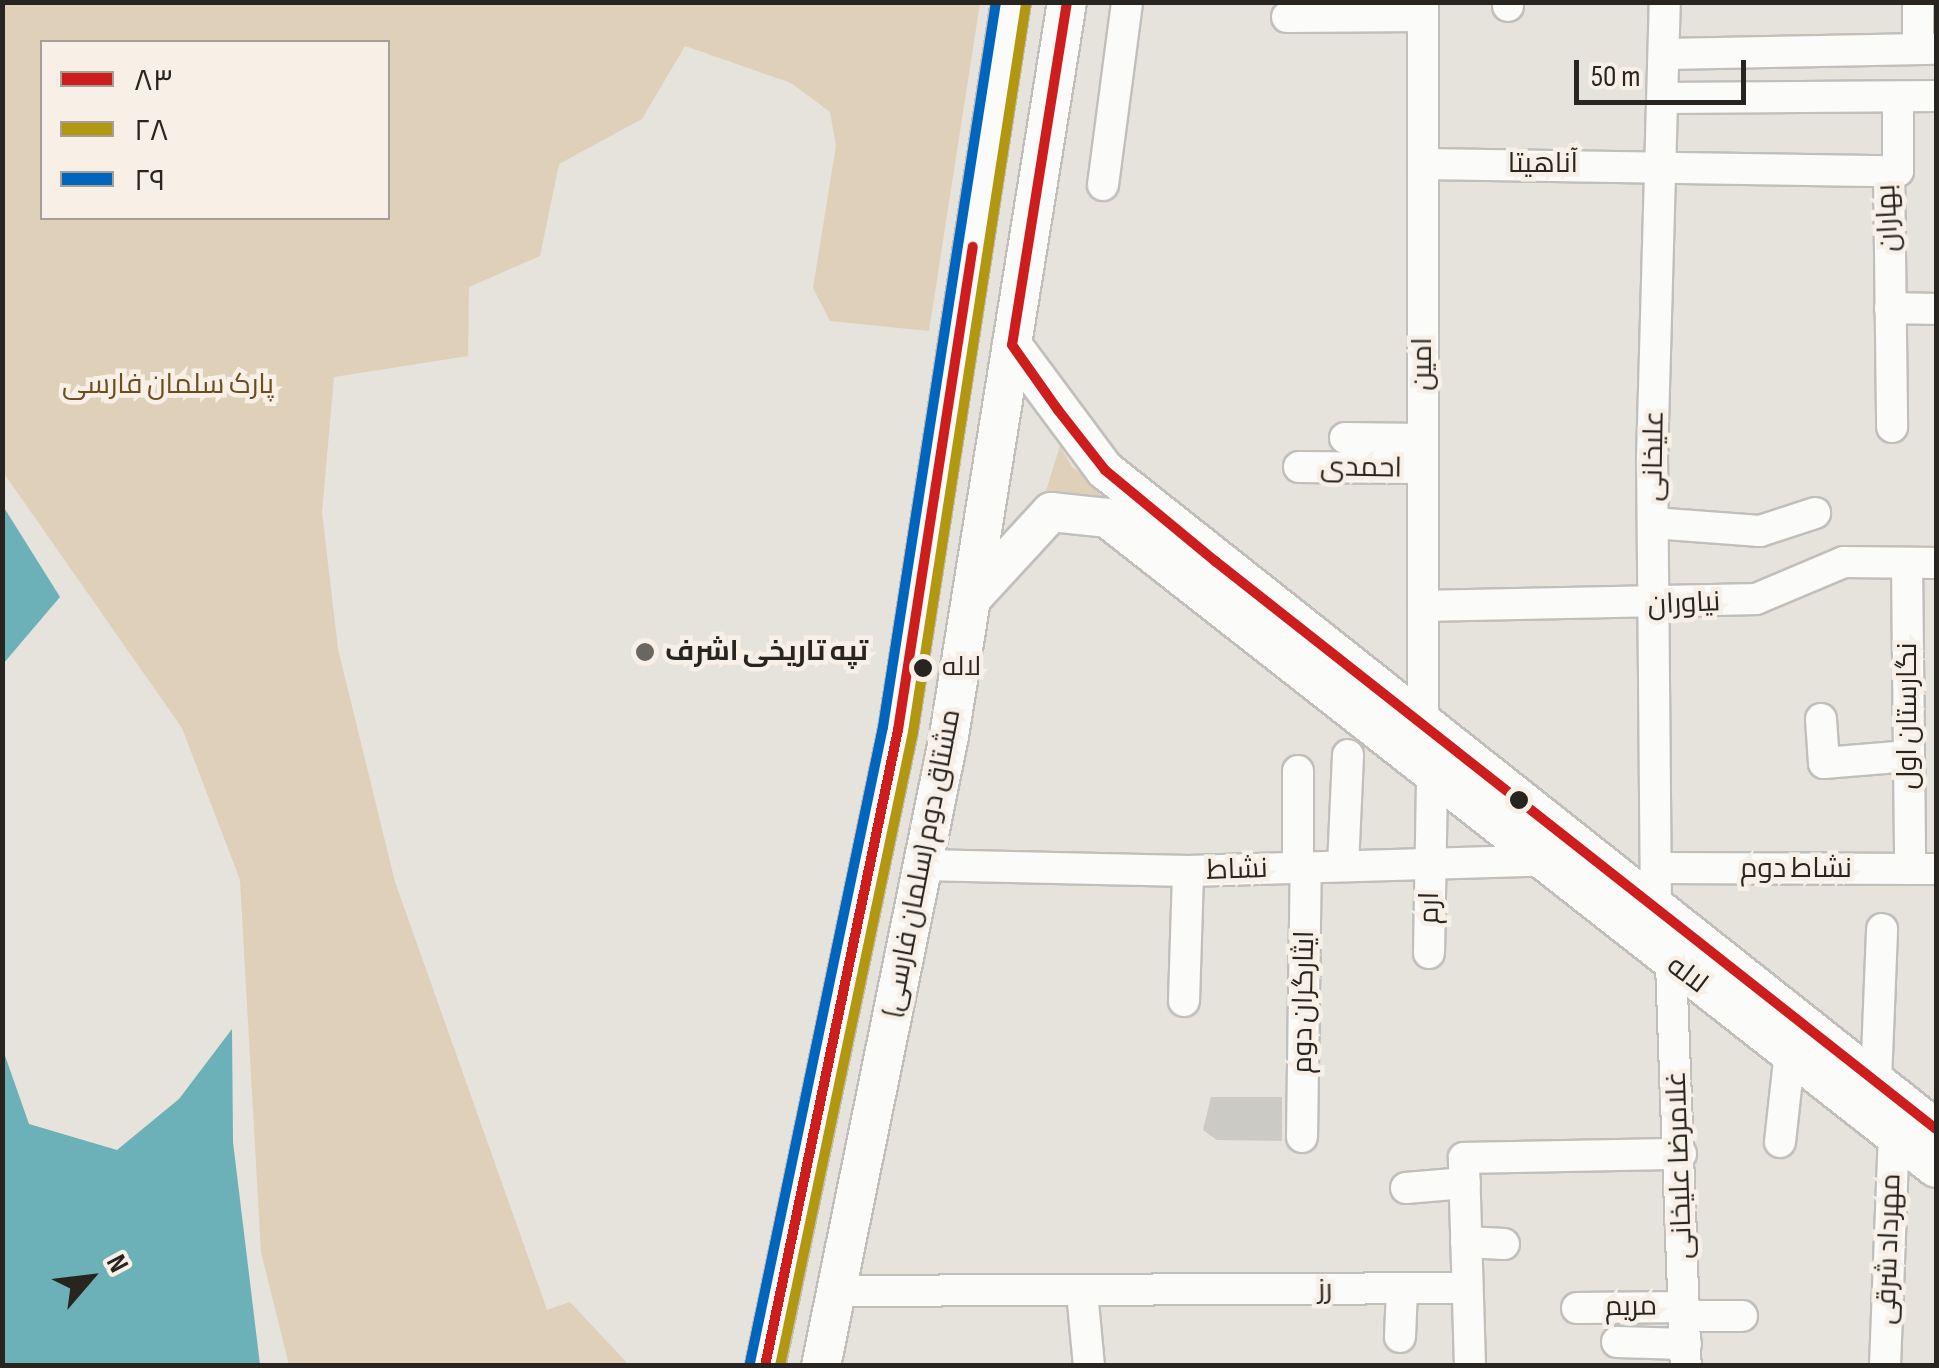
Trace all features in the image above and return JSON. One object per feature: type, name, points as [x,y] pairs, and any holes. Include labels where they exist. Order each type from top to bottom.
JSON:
[{"type":"main road","name":"مشتاق دوم (سلمان فارسی)","points":[[765,1366],[898,730],[1011,2]]},
{"type":"main road","name":"مشتاق دوم (سلمان فارسی)","points":[[820,1366],[971,600],[1067,2]]},
{"type":"main road","name":"لاله","points":[[1012,345],[1105,470],[1207,573],[1671,964],[1767,1015],[1876,1081],[1936,1129]]},
{"type":"main road","name":"لاله","points":[[971,600],[1038,522],[1074,509],[1108,518],[1207,573],[1423,725],[1656,909],[1767,1015],[1790,1052],[1936,1168]]},
{"type":"street","points":[[1103,185],[1127,2]]},
{"type":"street","name":"علیخانی","points":[[1656,909],[1653,522],[1665,2]]},
{"type":"street","points":[[1666,54],[1927,49],[1918,2]]},
{"type":"street","points":[[1287,17],[1423,9]]},
{"type":"street","name":"امین","points":[[1423,9],[1423,725]]},
{"type":"street","points":[[1664,98],[1936,96]]},
{"type":"street","points":[[1889,171],[1898,171],[1898,97]]},
{"type":"street","name":"آناهیتا","points":[[1423,164],[1662,163]]},
{"type":"street","name":"بهاران","points":[[1662,163],[1889,171],[1892,427]]},
{"type":"street","points":[[1890,308],[1936,309]]},
{"type":"street","points":[[1345,438],[1423,454]]},
{"type":"street","name":"احمدی","points":[[1299,467],[1423,454]]},
{"type":"street","points":[[1653,522],[1760,531],[1815,514]]},
{"type":"street","name":"نیاوران","points":[[1423,606],[1655,606],[1756,599],[1844,562],[1922,563]]},
{"type":"street","name":"نگارستان اول","points":[[1922,563],[1908,756],[1923,869]]},
{"type":"street","points":[[1821,719],[1824,763],[1908,756]]},
{"type":"street","points":[[1344,866],[1348,755]]},
{"type":"street","name":"ایثارگران دوم","points":[[1298,771],[1302,1136]]},
{"type":"street","name":"ارم","points":[[1429,953],[1432,786]]},
{"type":"street","name":"نشاط","points":[[922,864],[1188,871],[1551,860]]},
{"type":"street","name":"نشاط دوم","points":[[1656,868],[1923,869]]},
{"type":"street","points":[[1184,1000],[1188,871]]},
{"type":"street","points":[[1876,1081],[1882,930]]},
{"type":"street","name":"غلامرضا علیخانی","points":[[1671,964],[1682,1154],[1686,1333]]},
{"type":"street","points":[[1780,1142],[1790,1052]]},
{"type":"street","name":"مهرداد شرقی","points":[[1885,1366],[1894,1133]]},
{"type":"street","points":[[1470,1366],[1464,1158],[1682,1154]]},
{"type":"street","points":[[1406,1188],[1464,1182]]},
{"type":"street","points":[[1466,1242],[1504,1244]]},
{"type":"street","name":"رز","points":[[836,1291],[1467,1288]]},
{"type":"street","points":[[1400,1337],[1402,1289]]},
{"type":"street","points":[[1082,1292],[1089,1366]]},
{"type":"street","name":"مریم","points":[[1578,1308],[1686,1333]]},
{"type":"street","points":[[1616,1342],[1686,1333],[1742,1316]]},
{"type":"green space","name":"پارک سلمان فارسی","points":[[2,3],[980,3],[929,331],[830,321],[813,288],[836,146],[830,112],[791,83],[685,46],[642,119],[559,164],[540,256],[469,287],[468,356],[334,377],[322,512],[338,649],[395,882],[547,1310],[570,1302],[629,1365],[289,1365],[261,1252],[240,880],[182,728],[3,472]]},
{"type":"green space","points":[[1060,446],[1072,467],[1198,561],[1040,510]]},
{"type":"water","points":[[3,506],[60,597],[3,664]]},
{"type":"water","points":[[232,1029],[233,1142],[260,1365],[3,1365],[3,1050],[29,1124],[117,1150],[179,1099]]},
{"type":"building","points":[[1211,1097],[1282,1097],[1282,1141],[1217,1140],[1203,1130]]},
{"type":"transit line","name":"۲۹","points":[[750,1363],[883,727],[996,2]]},
{"type":"transit line","name":"۸۳","points":[[1067,2],[1012,345],[1058,410],[1105,470],[1215,561],[1936,1129]]},
{"type":"transit line","name":"۲۸","points":[[780,1366],[913,732],[1026,4]]},
{"type":"transit line","name":"۸۳","points":[[765,1366],[898,730],[973,247]]},
{"type":"place","name":"تپه تاریخی اشرف","points":[[645,652]]},
{"type":"place","name":"لاله","points":[[923,668]]}]
